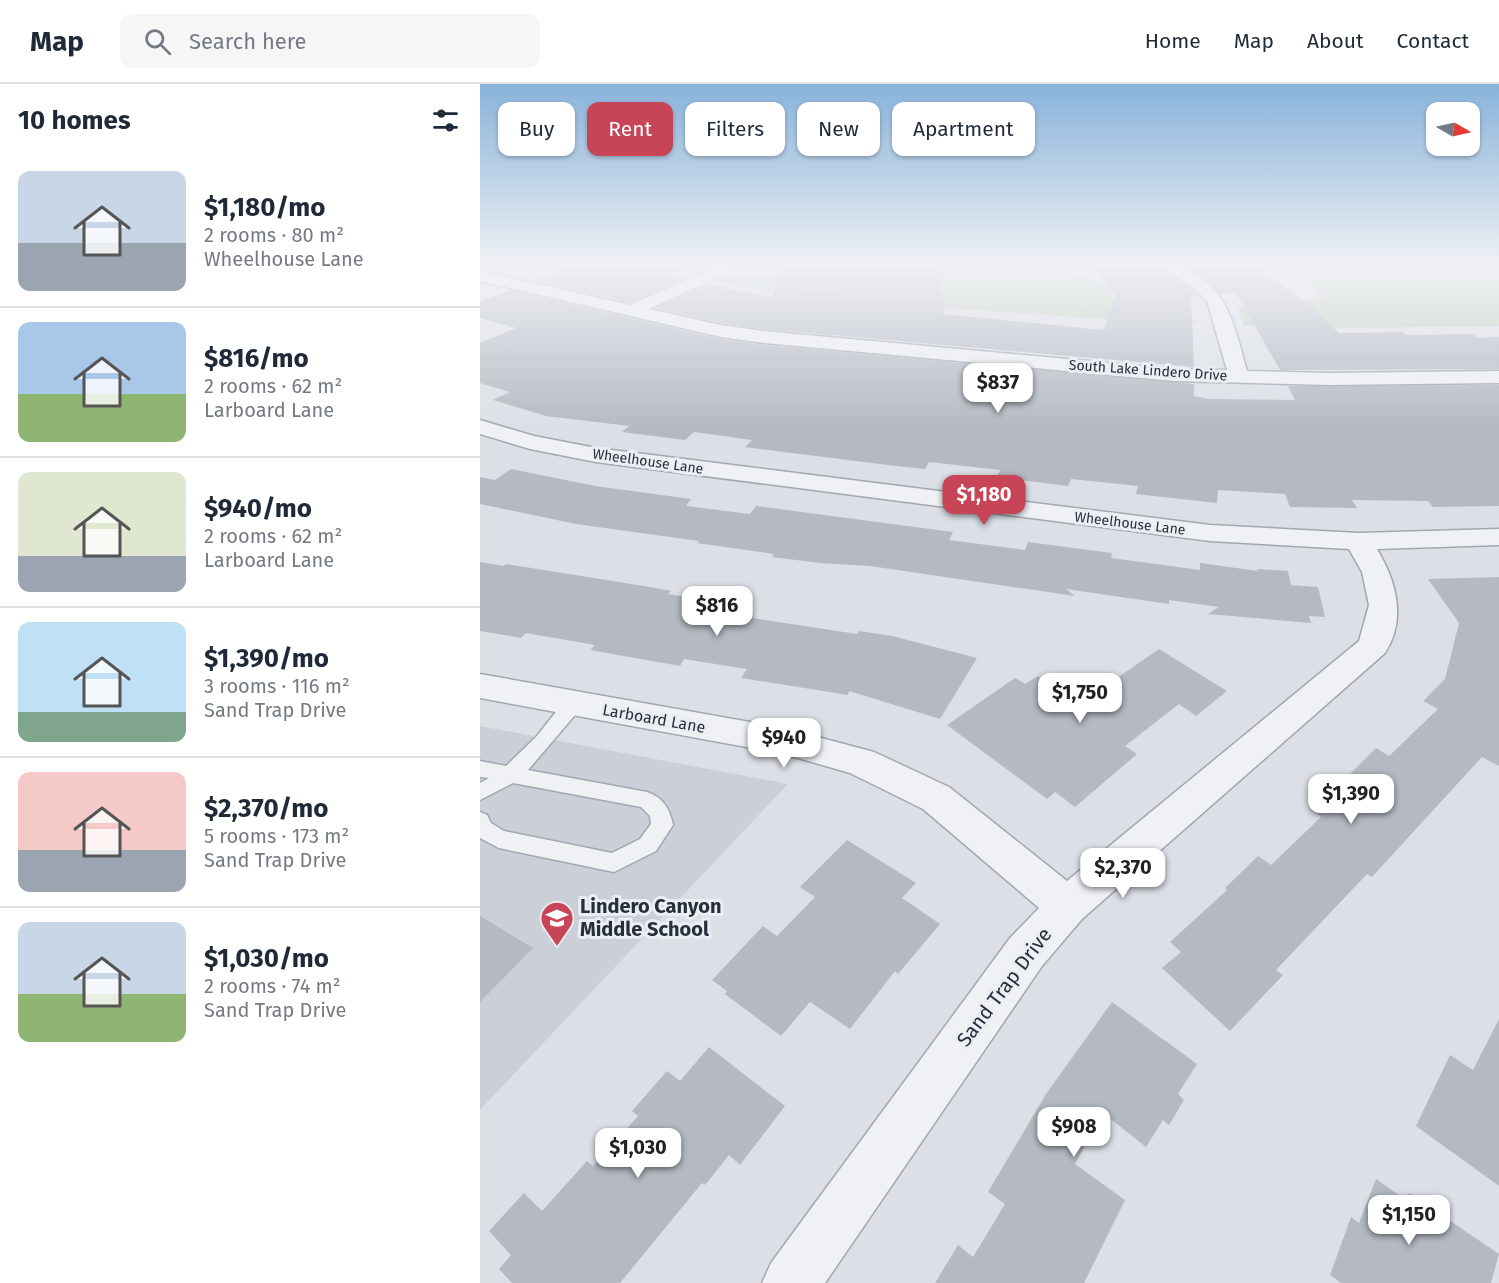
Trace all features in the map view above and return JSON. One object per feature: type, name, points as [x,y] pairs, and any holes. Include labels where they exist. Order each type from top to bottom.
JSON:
[{"type":"street","name":"South Lake Lindero Drive","points":[[667,319],[721,331],[764,337],[1174,375],[1328,380],[1499,377]]},
{"type":"street","points":[[1222,319],[1239,377]]},
{"type":"street","name":"Wheelhouse Lane","points":[[480,427],[530,442],[596,455],[1210,533],[1359,542],[1499,537]]},
{"type":"street","name":"Sand Trap Drive","points":[[791,1283],[1026,952],[1067,906],[1374,646],[1384,605],[1376,572],[1359,542]]},
{"type":"street","name":"Larboard Lane","points":[[480,686],[784,741],[861,762],[936,798],[1067,906]]},
{"type":"lane","points":[[480,792],[500,783],[527,759],[574,703]]},
{"type":"lane","points":[[480,770],[647,800],[660,812],[662,825],[648,845],[614,864],[499,839],[482,828],[480,821]]},
{"type":"path","points":[[1140,319],[1280,324],[1298,321]]},
{"type":"shaded area","name":"Lindero Canyon Middle School","points":[[480,726],[788,784],[480,1110]]},
{"type":"green space","points":[[1242,319],[1499,319],[1499,326],[1347,328],[1244,326]]},
{"type":"building","points":[[483,319],[634,319],[720,339],[764,345],[1194,384],[1194,396],[1208,399],[1295,400],[1288,386],[1499,385],[1499,506],[1433,507],[1428,501],[1352,500],[1357,508],[1290,507],[1285,494],[1218,490],[1217,503],[1136,494],[1138,486],[1071,479],[1068,486],[997,477],[1000,470],[929,462],[925,469],[745,447],[752,440],[694,432],[685,440],[622,432],[629,426],[546,416],[493,400],[510,392],[480,383],[480,343],[516,328]]},
{"type":"building","points":[[703,319],[992,319],[1104,330],[1108,319],[1192,319],[1194,367],[764,329]]},
{"type":"building","points":[[1251,319],[1324,319],[1339,333],[1403,332],[1406,335],[1474,334],[1478,338],[1499,337],[1499,369],[1280,370]]},
{"type":"building","points":[[511,469],[595,486],[691,499],[686,506],[750,514],[756,506],[953,532],[949,540],[1025,550],[1028,542],[1112,553],[1111,558],[1200,570],[1200,563],[1258,571],[1257,569],[1288,571],[1291,585],[1318,587],[1325,617],[1309,616],[1311,623],[1208,614],[1219,607],[1169,600],[1169,604],[1066,589],[1075,596],[870,566],[772,557],[774,554],[576,524],[480,504],[480,477],[495,480]]},
{"type":"building","points":[[480,562],[504,566],[506,564],[671,591],[668,594],[741,606],[738,611],[742,611],[739,616],[857,634],[859,631],[892,636],[977,658],[940,719],[849,691],[848,695],[741,678],[747,669],[684,659],[680,666],[590,650],[595,645],[526,633],[521,638],[480,631]]},
{"type":"building","points":[[1499,577],[1499,766],[1482,757],[1372,877],[1367,874],[1276,970],[1283,975],[1230,1031],[1162,968],[1181,952],[1170,942],[1227,890],[1225,888],[1258,856],[1271,865],[1321,817],[1309,808],[1337,782],[1340,784],[1376,748],[1389,756],[1438,709],[1423,701],[1445,679],[1459,623],[1428,579]]},
{"type":"building","points":[[1159,649],[1227,691],[1196,716],[1179,704],[1125,746],[1137,754],[1075,807],[1055,792],[1047,799],[947,725],[1015,678],[1025,684],[1038,676],[1052,687],[1057,683],[1084,701]]},
{"type":"building","points":[[847,840],[916,883],[902,898],[940,924],[898,974],[895,971],[850,1029],[810,1002],[781,1036],[725,994],[727,991],[712,980],[763,926],[777,936],[815,897],[800,887]]},
{"type":"building","points":[[480,916],[533,948],[480,1002]]},
{"type":"building","points":[[1112,1002],[1197,1064],[1178,1094],[1184,1100],[1169,1125],[1163,1120],[1146,1147],[1103,1113],[1075,1164],[1125,1200],[1084,1283],[935,1283],[958,1245],[973,1257],[1005,1204],[988,1192],[1046,1094]]},
{"type":"building","points":[[1499,1019],[1499,1186],[1416,1126],[1450,1055],[1473,1070]]},
{"type":"building","points":[[709,1047],[785,1106],[740,1165],[729,1155],[705,1185],[702,1183],[620,1283],[512,1283],[499,1269],[511,1255],[489,1231],[524,1193],[542,1211],[587,1161],[593,1166],[638,1116],[632,1111],[667,1071],[680,1081]]},
{"type":"building","points":[[1376,1179],[1406,1200],[1409,1193],[1499,1254],[1491,1283],[1341,1283],[1330,1275],[1351,1217],[1359,1223]]},
{"type":"place","name":"Lindero Canyon Middle School","points":[[557,947]]}]
